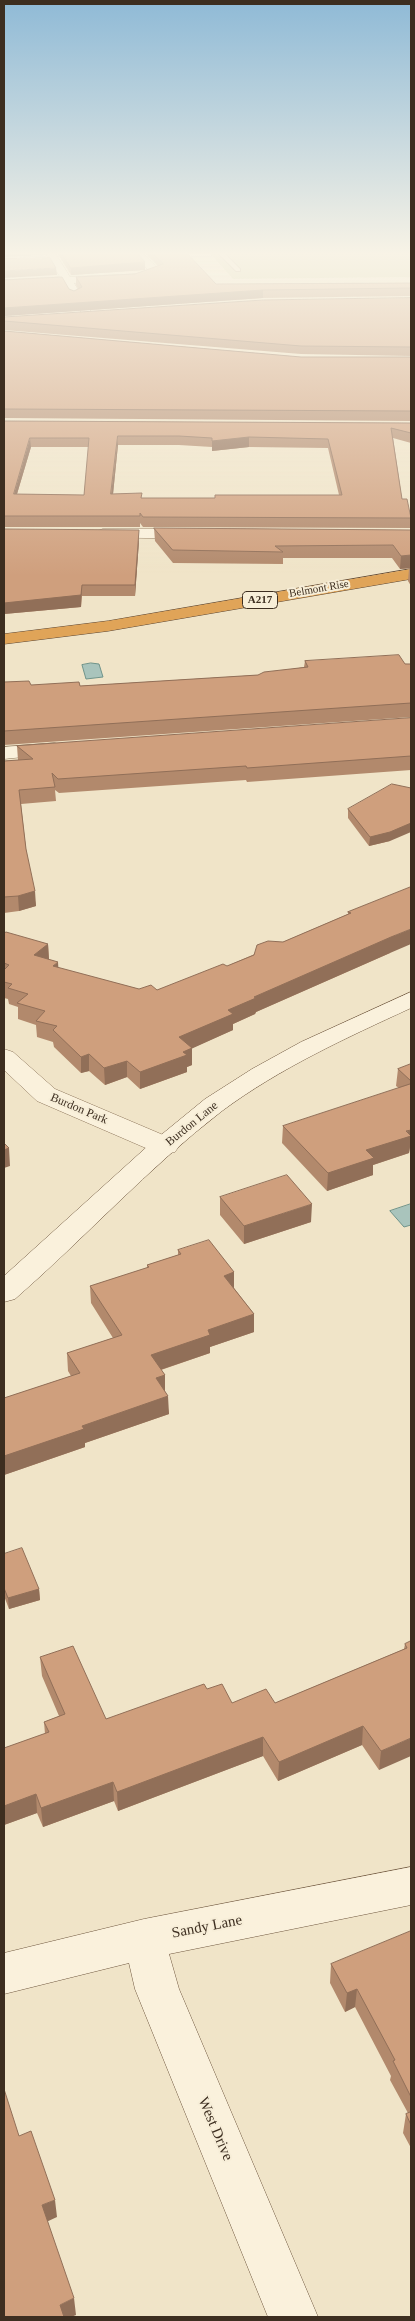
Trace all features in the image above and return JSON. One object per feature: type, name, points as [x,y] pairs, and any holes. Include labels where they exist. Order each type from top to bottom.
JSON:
[{"type":"highway","name":"Belmont Rise","points":[[4,639],[108,626],[411,574]]},
{"type":"highway","name":"Belmont Rise","points":[[4,649],[108,626]]},
{"type":"street","points":[[86,534],[205,534]]},
{"type":"street","points":[[4,753],[74,748]]},
{"type":"street","name":"Burdon Lane","points":[[4,1292],[36,1266],[77,1225],[165,1146],[213,1106],[248,1082],[325,1039],[411,999]]},
{"type":"street","name":"Burdon Park","points":[[4,1057],[30,1083],[46,1095],[165,1146]]},
{"type":"street","name":"Sandy Lane","points":[[4,1973],[144,1939],[411,1886]]},
{"type":"street","name":"West Drive","points":[[144,1939],[157,1989],[293,2317]]},
{"type":"water","points":[[99,664],[103,677],[86,679],[82,665]]},
{"type":"water","points":[[411,1204],[411,1225],[404,1227],[390,1211]]},
{"type":"building","points":[[4,359],[411,359],[411,411],[4,409]]},
{"type":"building","points":[[4,421],[411,423],[411,433],[391,428],[402,499],[407,499],[411,518],[143,517],[140,513],[140,516],[4,516]],"holes":[[[118,436],[179,436],[212,438],[212,441],[249,437],[328,439],[342,495],[215,495],[215,498],[141,498],[142,493],[111,494]],[[30,438],[89,438],[84,495],[14,494]]]},
{"type":"building","points":[[154,528],[411,530],[411,555],[401,556],[393,545],[275,546],[283,552],[173,550]]},
{"type":"building","points":[[4,529],[139,530],[135,585],[82,585],[81,595],[4,603]]},
{"type":"building","points":[[399,655],[405,664],[411,664],[411,703],[4,731],[4,682],[29,681],[31,685],[79,682],[80,686],[258,675],[264,672],[308,667],[305,661]]},
{"type":"building","points":[[411,718],[411,756],[58,779],[52,773],[55,787],[19,790],[26,849],[35,891],[18,896],[4,897],[4,761],[33,759],[17,746]]},
{"type":"building","points":[[392,784],[411,788],[411,823],[390,832],[370,837],[348,809]]},
{"type":"building","points":[[411,887],[411,929],[228,1010],[233,1014],[179,1037],[192,1048],[183,1052],[187,1055],[140,1072],[127,1061],[104,1068],[89,1054],[81,1057],[53,1030],[57,1026],[36,1021],[45,1011],[17,1003],[28,994],[8,988],[12,984],[4,982],[4,970],[9,965],[4,963],[4,933],[6,932],[48,944],[34,955],[58,962],[53,966],[139,989],[151,985],[157,990],[223,964],[227,966],[254,955],[257,945],[268,941],[283,942],[351,913],[348,912]]},
{"type":"building","points":[[411,1064],[411,1081],[398,1069]]},
{"type":"building","points":[[411,1084],[411,1130],[406,1131],[411,1136],[366,1150],[374,1158],[328,1173],[283,1126]]},
{"type":"building","points":[[4,1143],[9,1148],[4,1150]]},
{"type":"building","points":[[287,1175],[312,1204],[244,1226],[220,1197]]},
{"type":"building","points":[[209,1240],[234,1272],[224,1276],[254,1314],[208,1330],[210,1335],[151,1355],[165,1375],[156,1378],[168,1396],[82,1426],[84,1429],[4,1456],[4,1398],[80,1373],[67,1353],[122,1335],[90,1286],[149,1267],[147,1265],[181,1254],[178,1250]]},
{"type":"building","points":[[22,1548],[39,1589],[8,1598],[4,1588],[4,1554]]},
{"type":"building","points":[[411,1641],[411,1738],[381,1751],[363,1726],[279,1762],[263,1737],[117,1792],[113,1782],[41,1808],[36,1794],[4,1806],[4,1748],[49,1732],[44,1722],[65,1714],[40,1657],[73,1646],[106,1719],[204,1684],[207,1689],[222,1684],[232,1703],[266,1689],[275,1703],[407,1648],[405,1644]]},
{"type":"building","points":[[411,1931],[411,2097],[393,2061],[395,2060],[357,1989],[347,1993],[331,1964]]},
{"type":"building","points":[[4,2089],[19,2136],[31,2131],[55,2200],[42,2205],[74,2298],[60,2305],[64,2317],[4,2317]]},
{"type":"building","points":[[411,2112],[411,2125],[406,2114]]}]
